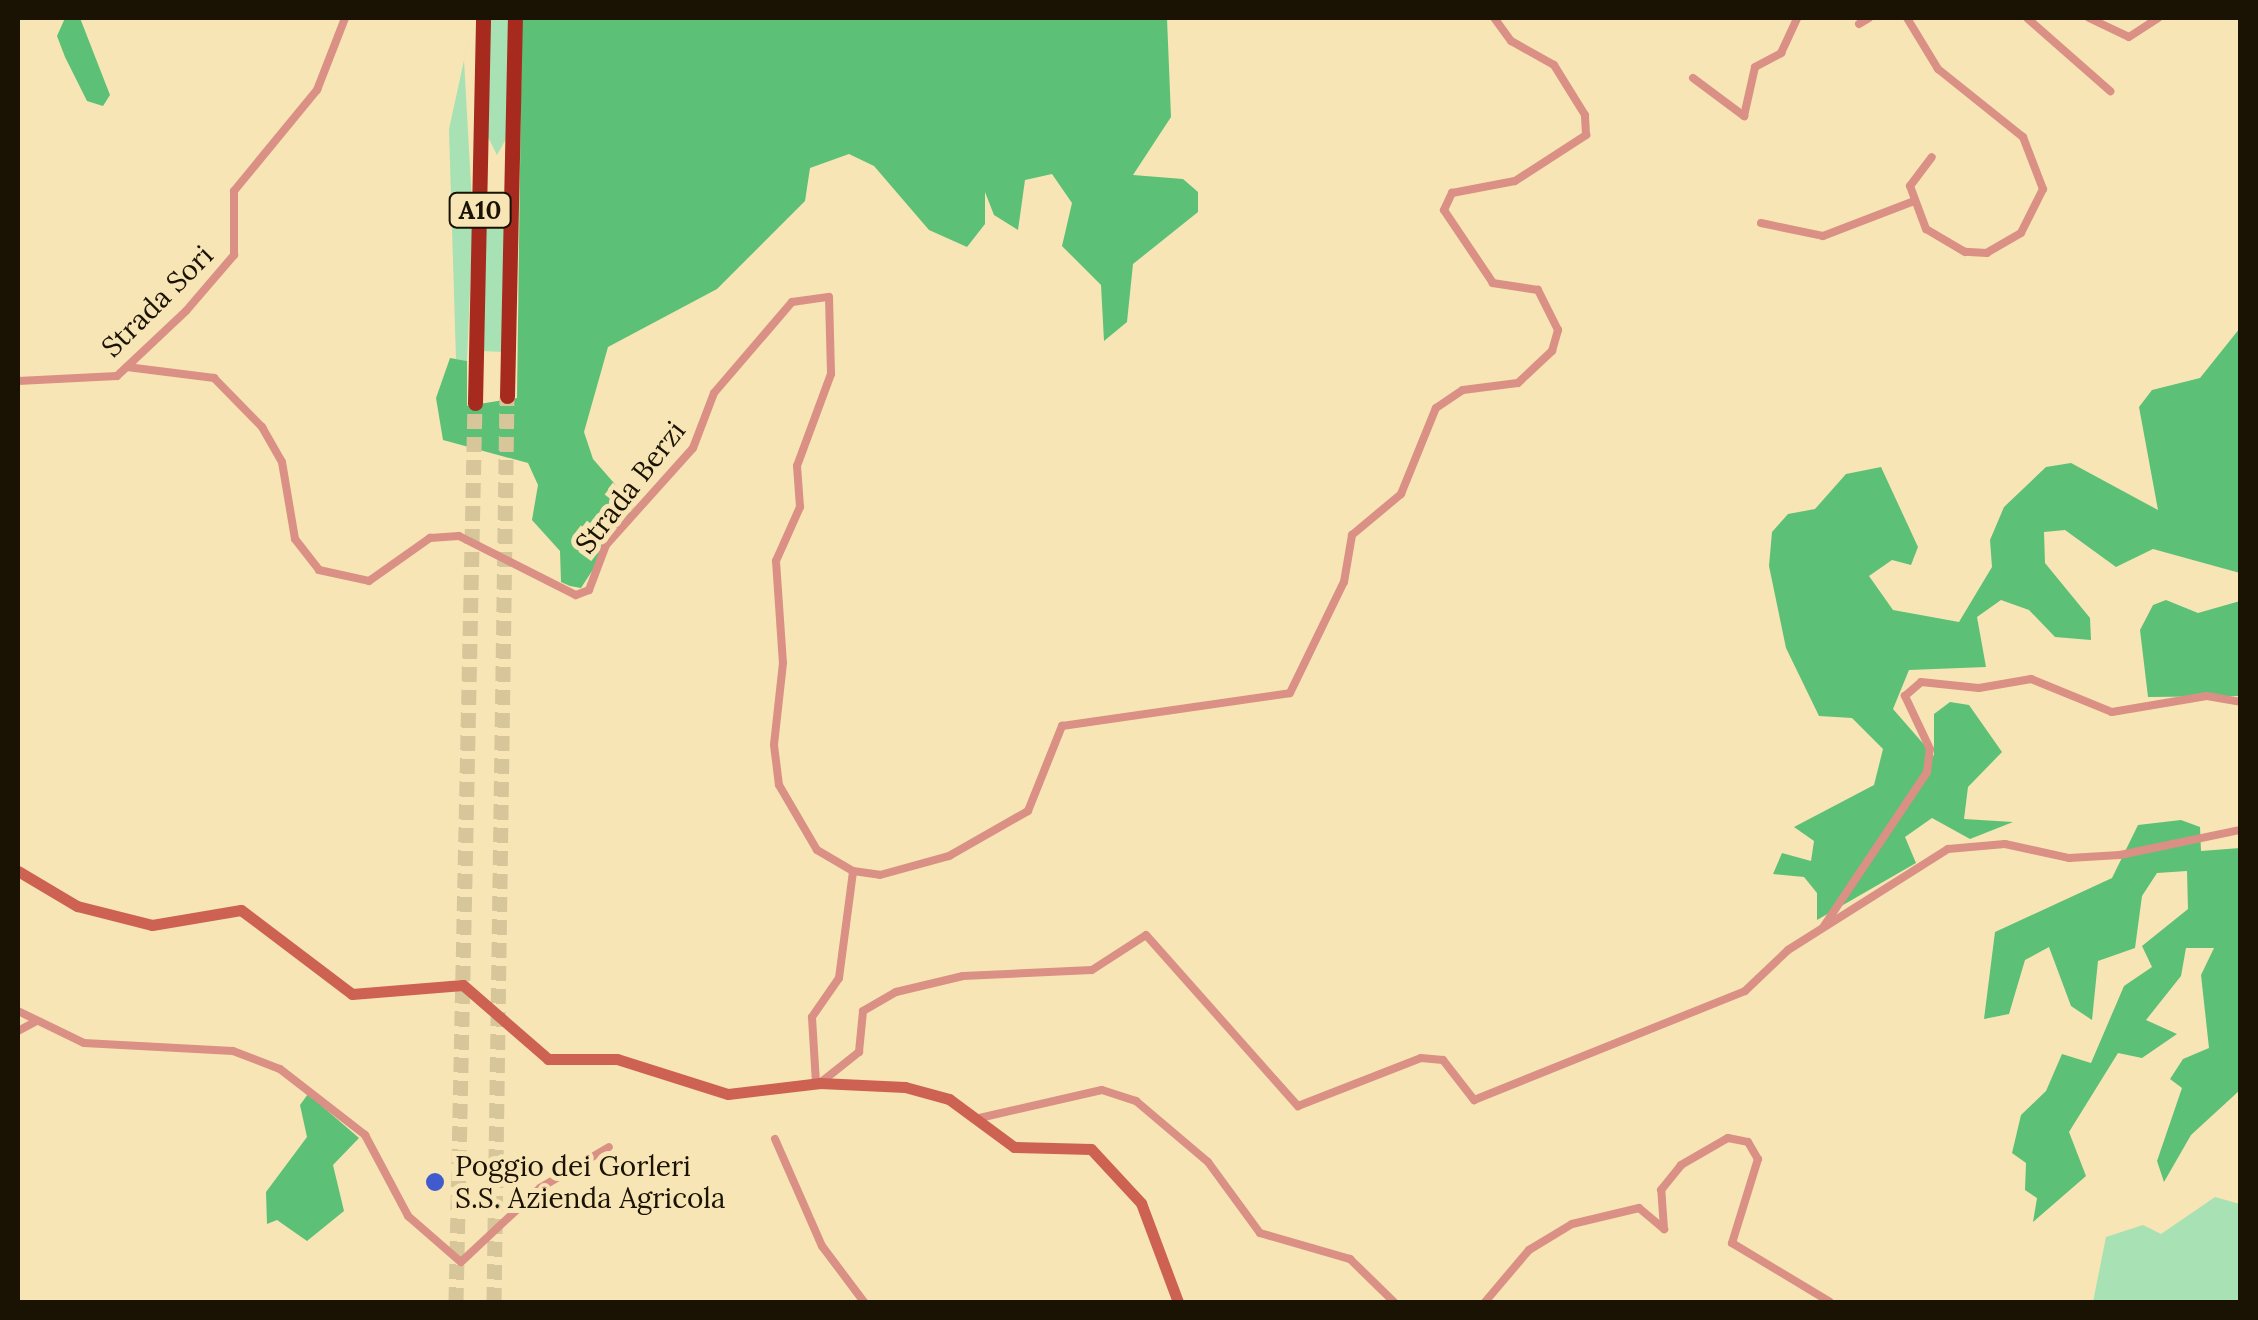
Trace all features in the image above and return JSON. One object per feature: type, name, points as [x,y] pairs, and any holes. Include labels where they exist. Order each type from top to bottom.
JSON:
[{"type":"highway","name":"A10","points":[[475,403],[483,18]]},
{"type":"highway","name":"A10","points":[[507,396],[515,18]]},
{"type":"main road","points":[[18,871],[77,906],[152,926],[241,910],[352,994],[463,985],[548,1059],[618,1059],[728,1094],[818,1083],[933,1093],[1014,1147],[1102,1156],[1152,1223],[1178,1302]]},
{"type":"street","name":"Strada Sori","points":[[18,382],[96,383],[127,367],[234,255],[234,190],[326,76],[345,18]]},
{"type":"street","points":[[818,1083],[812,1017],[839,978],[852,871],[880,876],[949,856],[1028,810],[1062,726],[1270,702],[1296,688],[1344,582],[1352,535],[1406,486],[1436,408],[1463,390],[1518,383],[1556,344],[1535,286],[1500,286],[1468,256],[1449,227],[1448,199],[1516,181],[1582,142],[1585,114],[1554,65],[1511,41],[1494,18]]},
{"type":"street","points":[[1693,78],[1744,116],[1755,67],[1781,53],[1797,18]]},
{"type":"street","points":[[1859,24],[1868,18]]},
{"type":"street","points":[[1906,18],[1938,69],[2023,138],[2043,190],[2021,233],[1987,252],[1965,252],[1926,229],[1914,201],[1912,177],[1932,157]]},
{"type":"street","points":[[2027,18],[2110,91]]},
{"type":"street","points":[[2089,18],[2129,37],[2158,18]]},
{"type":"street","points":[[1761,223],[1823,236],[1914,201]]},
{"type":"street","name":"Strada Berzi","points":[[127,367],[214,378],[262,427],[282,462],[295,539],[319,570],[369,581],[430,538],[459,536],[576,594],[589,590],[606,546],[693,448],[714,393],[792,302],[828,297],[831,374],[798,466],[800,507],[776,562],[783,662],[774,745],[779,785],[816,850],[852,871]]},
{"type":"street","points":[[1821,930],[1927,772],[1930,749],[1905,696],[1921,682],[1979,688],[2031,679],[2112,712],[2207,696],[2240,702]]},
{"type":"street","points":[[818,1083],[859,1052],[863,1012],[896,992],[964,976],[1092,970],[1146,935],[1298,1106],[1421,1058],[1443,1060],[1474,1100],[1745,990],[1821,930],[1948,849],[2005,844],[2069,858],[2120,855],[2240,830]]},
{"type":"street","points":[[18,1011],[84,1042],[233,1050],[280,1069],[365,1136],[408,1216],[461,1262],[540,1188],[608,1147]]},
{"type":"street","points":[[18,1031],[35,1022]]},
{"type":"street","points":[[975,1119],[1102,1090],[1136,1100],[1208,1162],[1260,1233],[1350,1259],[1394,1302]]},
{"type":"street","points":[[1485,1302],[1529,1250],[1572,1224],[1639,1208],[1664,1228],[1661,1190],[1681,1165],[1728,1138],[1748,1142],[1758,1159],[1732,1243],[1830,1302]]},
{"type":"street","points":[[775,1139],[822,1246],[864,1302]]},
{"type":"green space","points":[[65,18],[80,18],[110,95],[103,106],[87,101],[65,57],[57,36]]},
{"type":"green space","points":[[488,18],[509,18],[506,139],[497,155],[488,137]]},
{"type":"green space","points":[[522,18],[1167,18],[1171,117],[1133,175],[1183,179],[1198,192],[1198,212],[1133,264],[1127,322],[1104,341],[1101,285],[1062,246],[1072,203],[1052,174],[1025,180],[1018,230],[994,215],[985,192],[985,224],[967,247],[929,230],[874,166],[849,154],[810,168],[805,201],[717,289],[608,347],[584,432],[593,459],[634,506],[581,588],[570,586],[561,582],[560,551],[532,520],[538,485],[528,463],[443,440],[436,398],[450,358],[467,361],[467,406],[517,398]]},
{"type":"green space","points":[[464,60],[473,221],[467,361],[456,359],[449,129]]},
{"type":"green space","points":[[496,193],[505,210],[503,352],[482,351],[486,210]]},
{"type":"green space","points":[[2240,328],[2240,573],[2153,549],[2116,567],[2065,530],[2044,532],[2045,563],[2090,618],[2091,640],[2055,637],[2029,610],[2001,600],[1977,617],[1986,667],[1909,670],[1893,709],[1934,756],[1934,714],[1950,702],[1969,705],[2002,752],[1968,787],[1964,819],[2013,822],[1970,839],[1932,818],[1905,837],[1916,863],[1817,920],[1817,893],[1804,877],[1773,874],[1782,853],[1811,861],[1814,841],[1794,827],[1874,785],[1883,749],[1852,718],[1819,716],[1786,648],[1769,566],[1772,532],[1788,514],[1815,509],[1846,474],[1881,467],[1918,547],[1911,565],[1892,560],[1869,576],[1893,610],[1959,622],[1992,567],[1990,540],[2004,507],[2046,467],[2071,463],[2158,510],[2139,407],[2152,390],[2200,378]]},
{"type":"green space","points":[[2166,600],[2198,613],[2240,601],[2240,696],[2148,697],[2140,630],[2153,605]]},
{"type":"green space","points":[[2181,820],[2200,827],[2201,851],[2240,848],[2240,1090],[2191,1135],[2164,1182],[2157,1161],[2182,1088],[2170,1079],[2183,1059],[2209,1048],[2201,975],[2214,948],[2186,948],[2181,976],[2146,1020],[2177,1034],[2142,1058],[2118,1053],[2069,1132],[2086,1176],[2033,1222],[2037,1198],[2025,1190],[2026,1163],[2012,1153],[2021,1115],[2046,1091],[2062,1054],[2091,1063],[2124,986],[2152,967],[2142,946],[2188,909],[2187,871],[2157,873],[2142,896],[2135,948],[2098,961],[2092,1020],[2071,1006],[2049,947],[2025,960],[2009,1014],[1984,1019],[1995,932],[2112,878],[2138,825]]},
{"type":"green space","points":[[308,1094],[359,1138],[333,1165],[344,1211],[307,1241],[277,1220],[267,1224],[266,1192],[307,1137],[300,1105]]},
{"type":"green space","points":[[2215,1197],[2240,1204],[2240,1302],[2093,1302],[2106,1237],[2143,1225],[2161,1234]]},
{"type":"tunnel","points":[[494,1302],[507,396]]},
{"type":"tunnel","points":[[456,1302],[475,403]]},
{"type":"place","name":"Poggio dei Gorleri S.S. Azienda Agricola","points":[[435,1182]]}]
